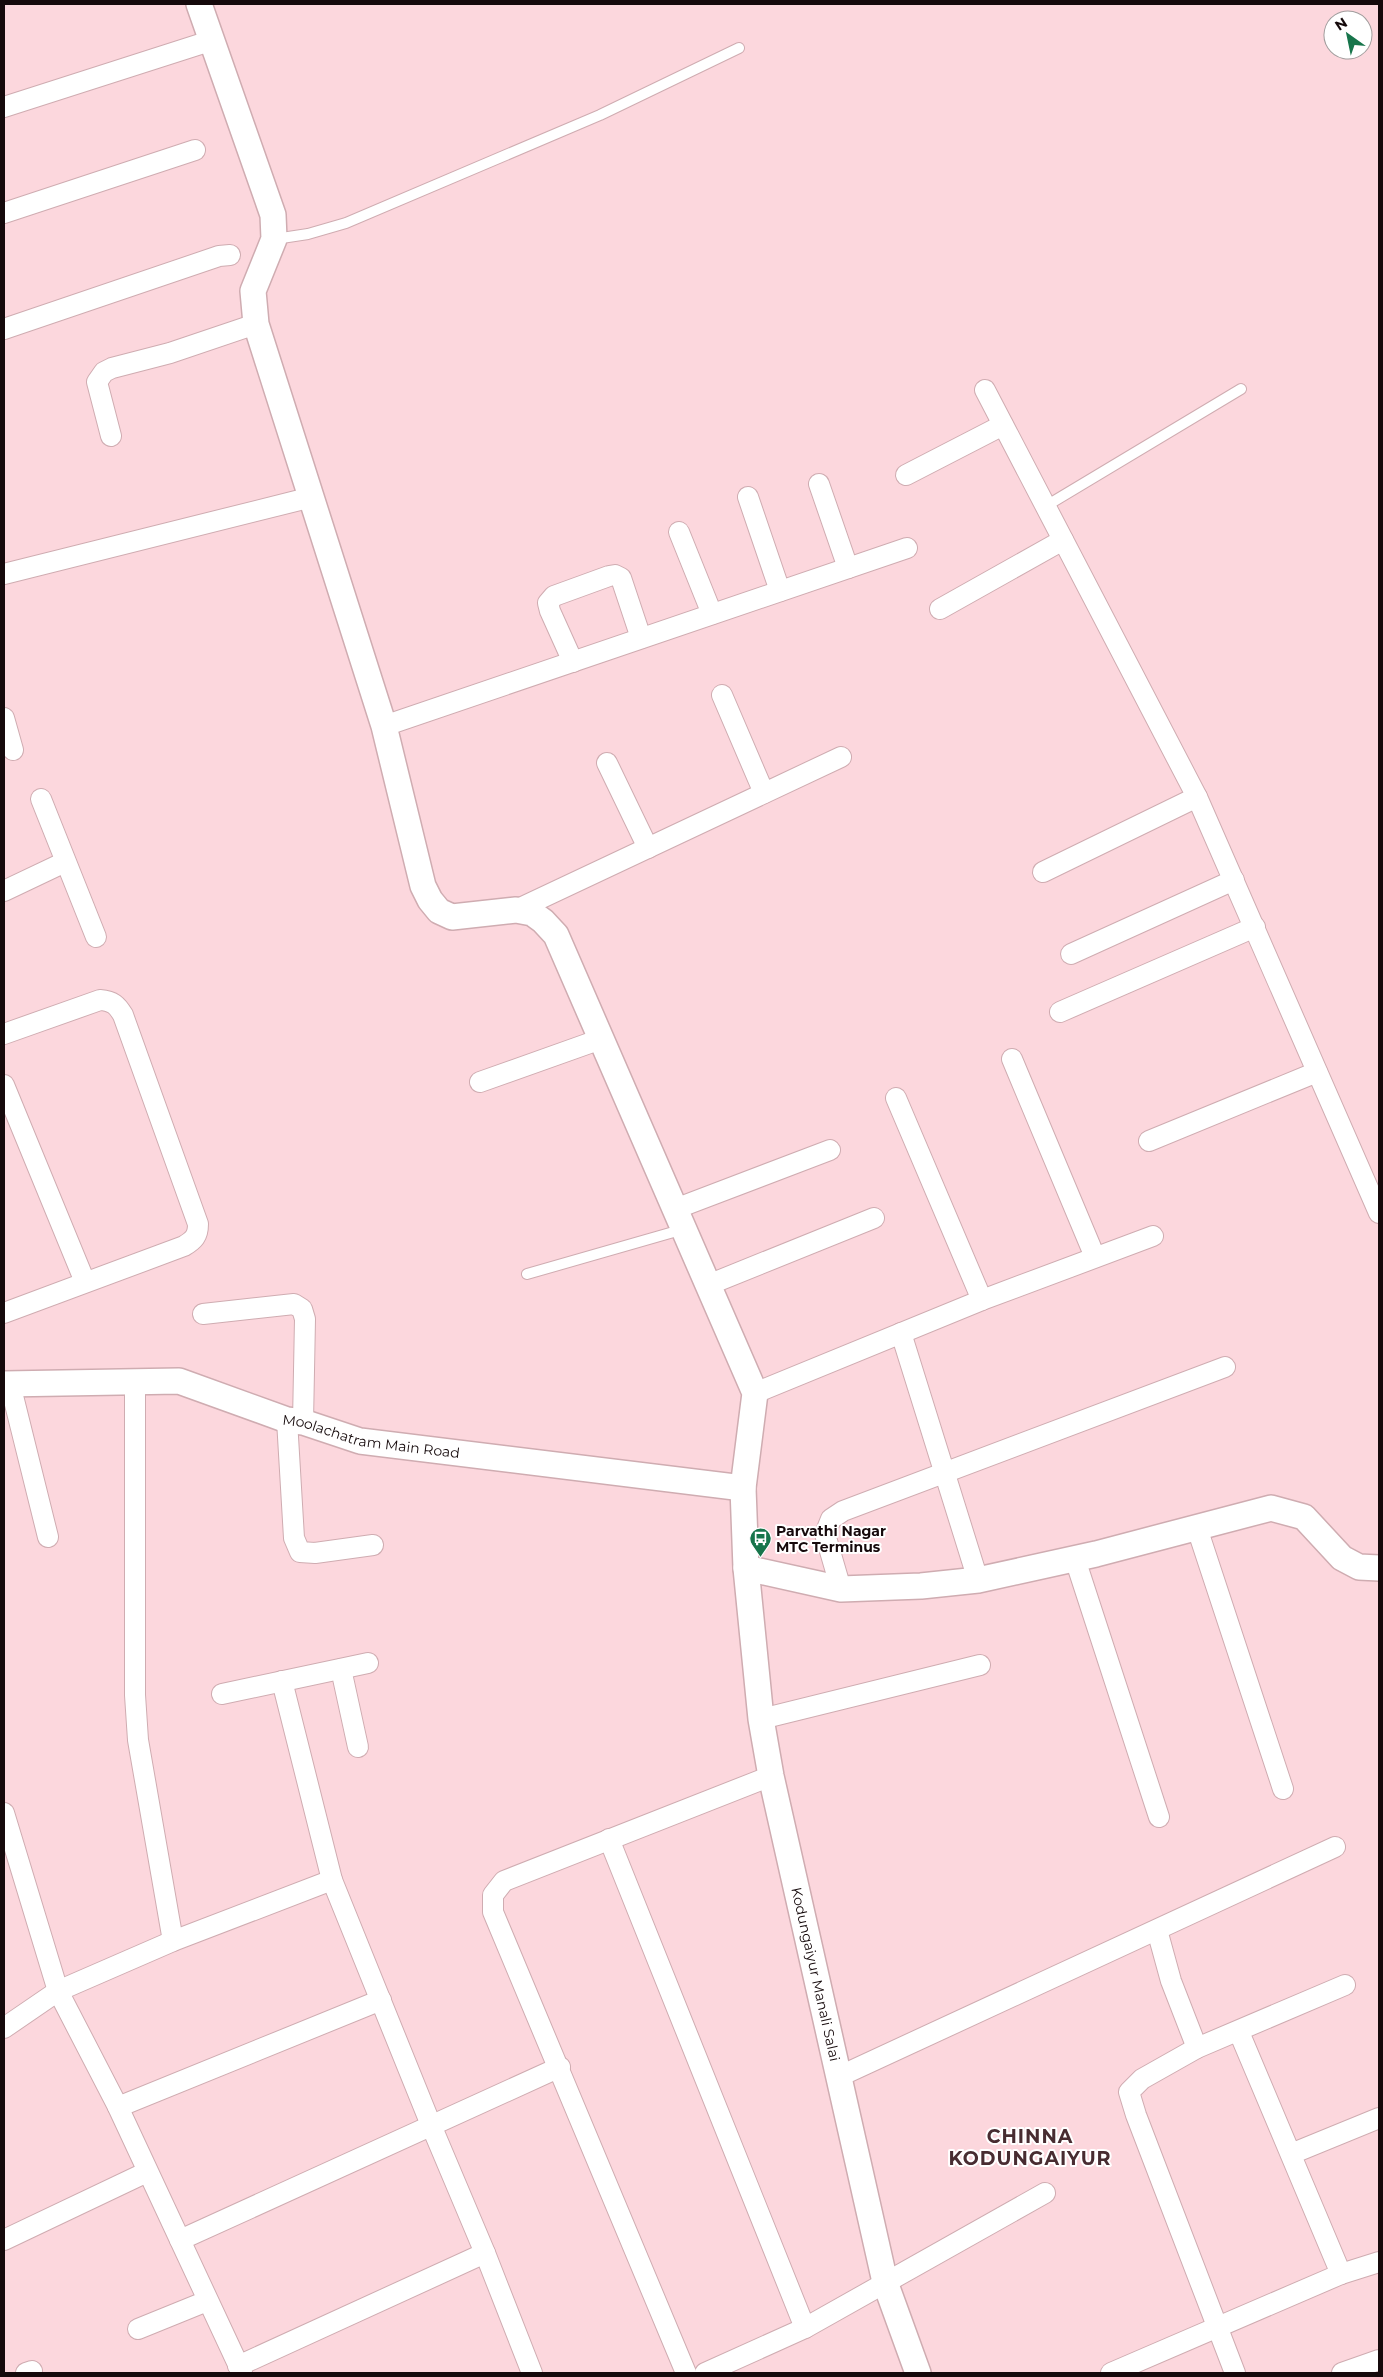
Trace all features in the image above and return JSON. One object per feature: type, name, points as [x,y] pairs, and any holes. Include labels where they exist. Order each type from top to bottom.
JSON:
[{"type":"street","points":[[199,4],[273,215],[274,239],[253,291],[256,324],[384,726],[423,886],[430,900],[439,911],[452,917],[516,910],[532,913],[543,921],[556,935],[755,1393],[982,1300],[1154,1236]]},
{"type":"street","points":[[4,106],[213,40]]},
{"type":"street","points":[[4,213],[194,150]]},
{"type":"street","points":[[4,329],[220,256],[230,255]]},
{"type":"street","points":[[111,436],[97,382],[104,372],[170,353],[256,324]]},
{"type":"street","points":[[985,390],[1197,796],[1379,1213]]},
{"type":"street","points":[[906,475],[1004,425]]},
{"type":"street","points":[[819,484],[848,568]]},
{"type":"street","points":[[748,497],[780,591]]},
{"type":"street","points":[[4,574],[312,498]]},
{"type":"street","points":[[679,532],[712,614]]},
{"type":"street","points":[[940,609],[1063,540]]},
{"type":"street","points":[[384,726],[907,548]]},
{"type":"street","points":[[573,662],[548,603],[554,596],[609,576],[615,574],[621,578],[641,638]]},
{"type":"street","points":[[722,695],[764,793]]},
{"type":"street","points":[[4,718],[14,749]]},
{"type":"street","points":[[516,910],[841,757]]},
{"type":"street","points":[[607,763],[648,848]]},
{"type":"street","points":[[1043,872],[1197,796]]},
{"type":"street","points":[[41,798],[96,937]]},
{"type":"street","points":[[4,891],[65,862]]},
{"type":"street","points":[[1071,954],[1234,880]]},
{"type":"street","points":[[1060,1012],[1254,927]]},
{"type":"street","points":[[4,1034],[100,1000],[110,1001],[117,1005],[123,1015],[198,1224],[198,1232],[194,1240],[184,1246],[4,1314]]},
{"type":"street","points":[[480,1082],[601,1039]]},
{"type":"street","points":[[1012,1059],[1095,1257]]},
{"type":"street","points":[[1149,1141],[1318,1072]]},
{"type":"street","points":[[4,1085],[85,1282]]},
{"type":"street","points":[[896,1098],[982,1300]]},
{"type":"street","points":[[680,1219],[830,1150]]},
{"type":"street","points":[[708,1285],[874,1218]]},
{"type":"street","points":[[203,1314],[294,1304],[302,1308],[305,1319],[295,1421],[294,1538],[300,1552],[374,1545]]},
{"type":"street","points":[[901,1333],[978,1580]]},
{"type":"street","points":[[841,1589],[825,1534],[831,1518],[843,1511],[1226,1367]]},
{"type":"street","points":[[135,1382],[135,1695],[138,1740],[173,1941]]},
{"type":"street","name":"Moolachatram Main Road","points":[[7,1384],[179,1382],[360,1441],[743,1488]]},
{"type":"street","points":[[7,1384],[48,1537]]},
{"type":"street","name":"Kodungaiyur Manali Salai","points":[[755,1393],[743,1488],[746,1568],[761,1719],[770,1776],[885,2282],[918,2373]]},
{"type":"street","points":[[746,1568],[841,1589],[921,1586],[978,1580],[1074,1559],[1272,1508],[1304,1517],[1342,1558],[1359,1567],[1379,1568]]},
{"type":"street","points":[[1197,1528],[1283,1789]]},
{"type":"street","points":[[1074,1559],[1159,1817]]},
{"type":"street","points":[[222,1694],[368,1664]]},
{"type":"street","points":[[761,1719],[980,1665]]},
{"type":"street","points":[[341,1669],[358,1747]]},
{"type":"street","points":[[282,1681],[332,1880],[485,2253],[532,2373]]},
{"type":"street","points":[[686,2373],[560,2067],[493,1912],[492,1895],[504,1881],[770,1776]]},
{"type":"street","points":[[4,1813],[58,1991],[118,2107],[240,2370],[485,2253]]},
{"type":"street","points":[[609,1839],[805,2328]]},
{"type":"street","points":[[838,2077],[1157,1930],[1246,1886],[1335,1847]]},
{"type":"street","points":[[4,2028],[58,1991],[173,1941],[332,1880]]},
{"type":"street","points":[[1157,1930],[1171,1981],[1197,2048]]},
{"type":"street","points":[[1235,2373],[1136,2115],[1129,2092],[1142,2079],[1197,2048],[1345,1986]]},
{"type":"street","points":[[118,2107],[381,2000]]},
{"type":"street","points":[[1239,2032],[1341,2274]]},
{"type":"street","points":[[180,2240],[560,2067]]},
{"type":"street","points":[[1291,2154],[1379,2118]]},
{"type":"street","points":[[4,2240],[147,2172]]},
{"type":"street","points":[[705,2373],[805,2328],[1045,2194]]},
{"type":"street","points":[[1111,2373],[1341,2274],[1379,2262]]},
{"type":"street","points":[[138,2329],[207,2301]]},
{"type":"street","points":[[1342,2373],[1379,2360]]},
{"type":"lane","points":[[274,239],[308,234],[346,222],[600,115],[739,48]]},
{"type":"lane","points":[[1046,506],[1241,389]]},
{"type":"lane","points":[[527,1274],[680,1219]]},
{"type":"place","name":"Parvathi Nagar MTC Terminus","points":[[760,1558]]},
{"type":"district","name":"CHINNA KODUNGAIYUR","points":[[1030,2147]]}]
